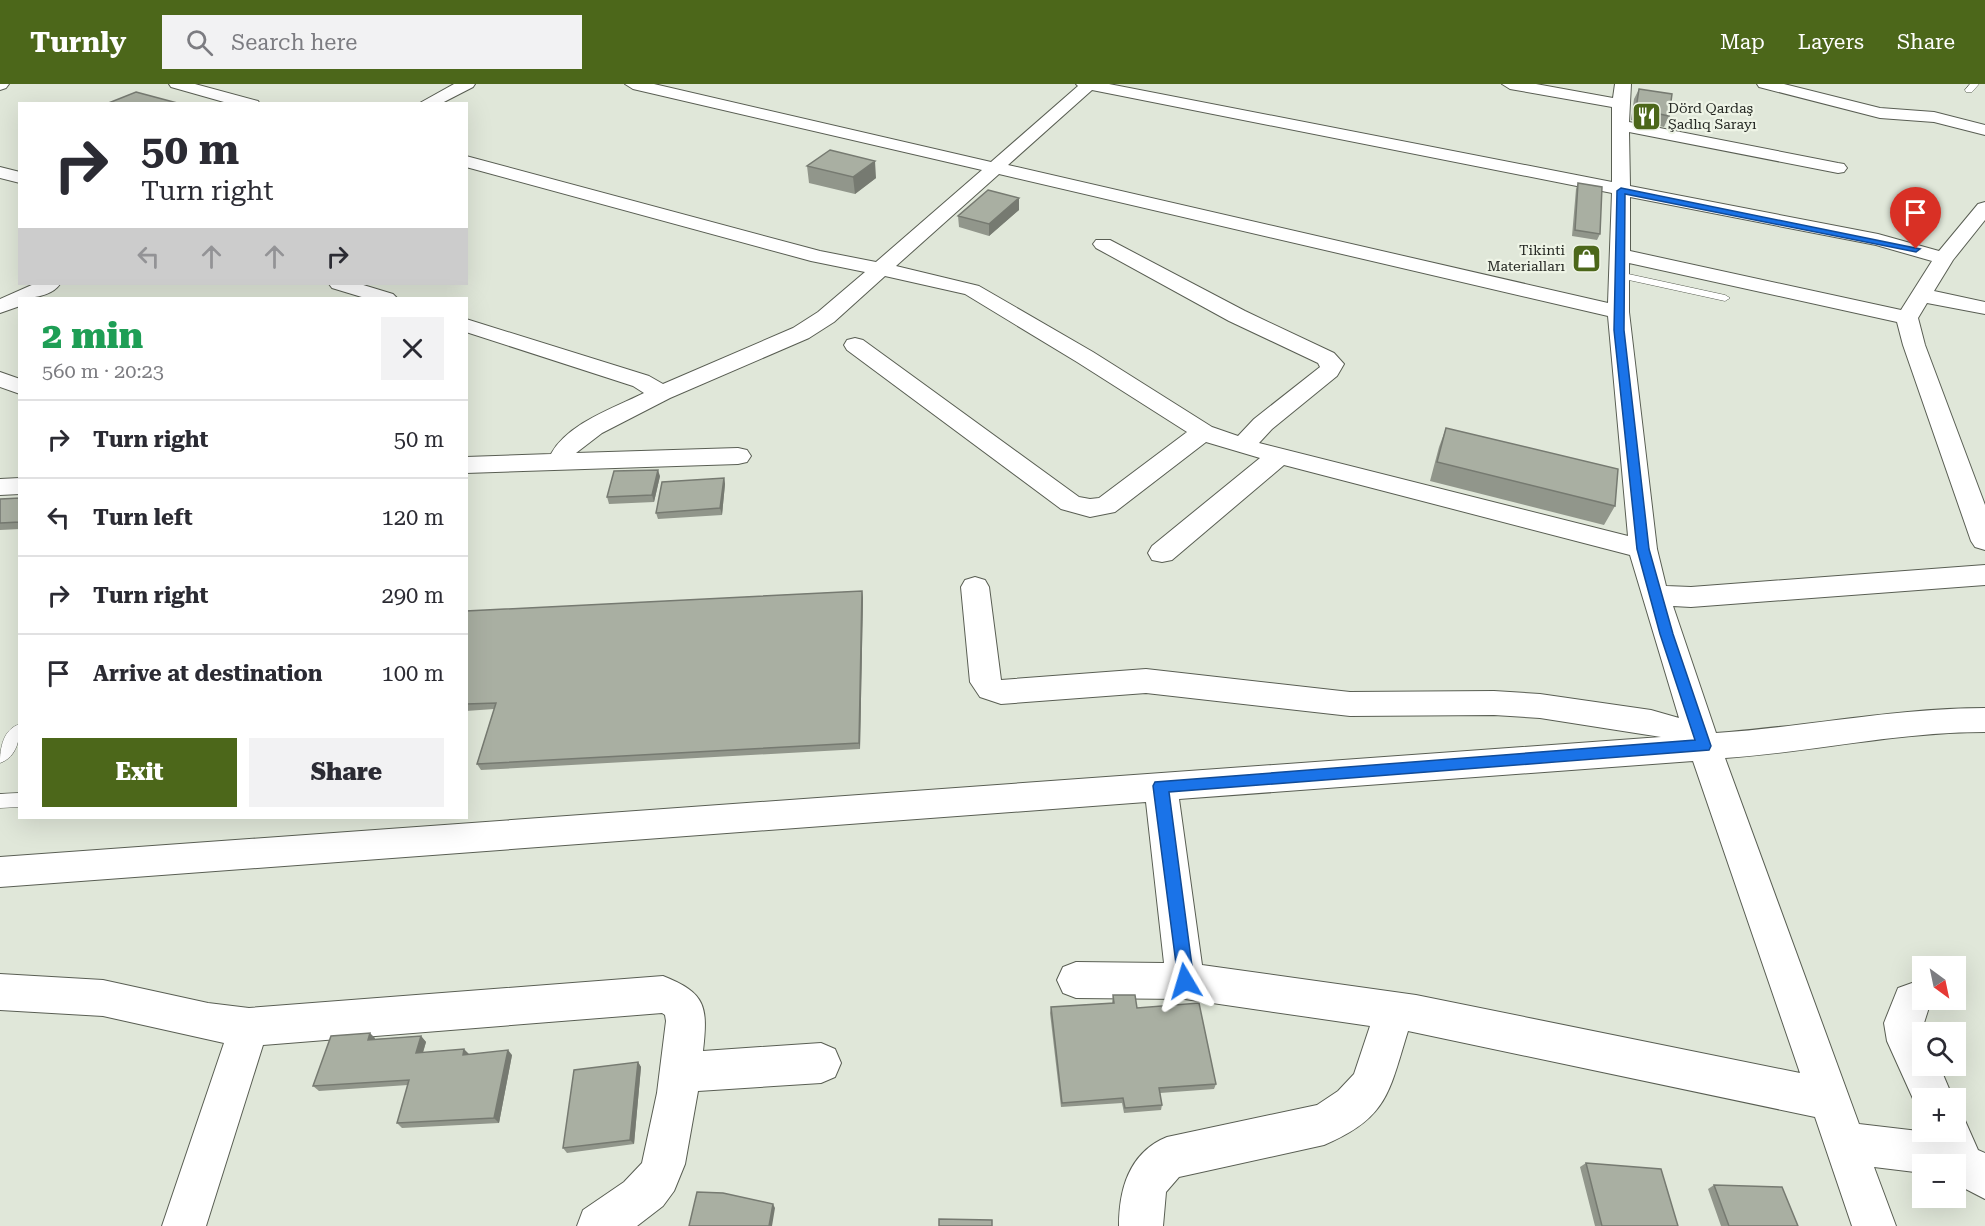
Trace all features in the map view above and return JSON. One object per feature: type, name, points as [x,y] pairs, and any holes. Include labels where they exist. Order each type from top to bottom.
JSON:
[{"type":"street","points":[[177,84],[244,102]]},
{"type":"street","points":[[430,102],[467,84]]},
{"type":"street","points":[[633,84],[1618,312]]},
{"type":"street","points":[[559,462],[576,440],[662,393],[801,333],[826,317],[1088,84],[1878,240],[1944,258]]},
{"type":"street","points":[[1510,84],[1621,104],[1838,168]]},
{"type":"street","points":[[1765,84],[1899,116],[1922,109],[1985,130]]},
{"type":"street","points":[[1831,101],[1842,84]]},
{"type":"street","points":[[1621,104],[1618,312],[1643,549],[1655,596],[1704,746],[1874,1226]]},
{"type":"street","points":[[468,162],[818,257],[952,284],[979,294],[1086,357],[1203,432],[1242,446],[1643,549]]},
{"type":"street","points":[[0,172],[18,177]]},
{"type":"street","points":[[1985,208],[1944,258],[1907,318],[1914,345],[1985,541]]},
{"type":"street","points":[[1103,244],[1237,316],[1326,358],[1332,364],[1329,371],[1263,424],[1242,446]]},
{"type":"street","points":[[1619,265],[1907,318]]},
{"type":"street","points":[[22,297],[48,285]]},
{"type":"street","points":[[342,285],[383,297]]},
{"type":"street","points":[[1921,295],[1985,308]]},
{"type":"street","points":[[0,307],[18,299]]},
{"type":"street","points":[[468,326],[642,381],[662,393]]},
{"type":"street","points":[[855,345],[1070,503],[1090,508],[1106,506],[1203,432]]},
{"type":"street","points":[[0,379],[18,386]]},
{"type":"street","points":[[1162,553],[1280,455]]},
{"type":"street","points":[[468,465],[738,456]]},
{"type":"street","points":[[0,487],[18,486]]},
{"type":"street","points":[[1655,596],[1691,597],[1985,575]]},
{"type":"street","points":[[975,587],[984,682],[991,689],[1001,692],[1146,681],[1350,704],[1494,703],[1540,706],[1651,722],[1672,728],[1704,746]]},
{"type":"street","points":[[0,872],[1704,746],[1827,736],[1937,720],[1985,720]]},
{"type":"street","points":[[1161,786],[1185,981]]},
{"type":"street","points":[[1076,980],[1185,981],[1395,1011],[1828,1099]]},
{"type":"street","points":[[0,992],[103,998],[208,1022],[249,1027],[663,994],[680,1002],[685,1012],[681,1072],[665,1162],[658,1178],[642,1196],[599,1226]]},
{"type":"street","points":[[1912,1001],[1904,1023],[1907,1041],[1928,1088]]},
{"type":"street","points":[[1141,1226],[1141,1209],[1146,1182],[1167,1158],[1324,1124],[1353,1106],[1370,1087],[1395,1011]]},
{"type":"street","points":[[184,1226],[249,1027]]},
{"type":"street","points":[[681,1072],[821,1063]]},
{"type":"street","points":[[1844,1144],[1905,1148],[1933,1154]]},
{"type":"lane","points":[[1619,265],[1725,298]]},
{"type":"lane","points":[[0,756],[18,733]]},
{"type":"lane","points":[[0,801],[18,800]]},
{"type":"building","points":[[1639,89],[1672,94],[1669,116],[1636,109]]},
{"type":"building","points":[[136,92],[174,102],[111,102]]},
{"type":"building","points":[[830,150],[875,161],[853,177],[807,166]]},
{"type":"building","points":[[1578,183],[1602,187],[1600,234],[1575,230]]},
{"type":"building","points":[[988,190],[1019,198],[989,224],[958,216]]},
{"type":"building","points":[[1446,428],[1618,469],[1615,506],[1437,462]]},
{"type":"building","points":[[658,470],[652,495],[607,497],[614,471]]},
{"type":"building","points":[[724,478],[720,508],[656,513],[662,482]]},
{"type":"building","points":[[18,498],[18,522],[0,523],[0,499]]},
{"type":"building","points":[[862,591],[859,743],[477,764],[496,703],[468,704],[468,611]]},
{"type":"building","points":[[1113,995],[1135,995],[1137,1008],[1199,1003],[1216,1084],[1159,1088],[1162,1105],[1125,1108],[1123,1098],[1062,1103],[1051,1007],[1114,1003]]},
{"type":"building","points":[[370,1033],[368,1040],[421,1036],[416,1053],[464,1049],[463,1055],[508,1050],[494,1118],[397,1123],[409,1080],[313,1086],[331,1036]]},
{"type":"building","points":[[638,1062],[630,1140],[563,1148],[574,1070]]},
{"type":"building","points":[[1586,1163],[1661,1169],[1678,1226],[1602,1226]]},
{"type":"building","points":[[1714,1185],[1782,1187],[1798,1226],[1729,1226]]},
{"type":"building","points":[[697,1192],[723,1193],[773,1204],[769,1226],[689,1226]]},
{"type":"building","points":[[939,1219],[992,1220],[992,1226],[939,1226]]},
{"type":"place","name":"Dörd Qardaş Şadlıq Sarayı","points":[[1647,116]]},
{"type":"place","name":"Tikinti Materialları","points":[[1586,258]]},
{"type":"route","points":[[1185,981],[1161,786],[1704,746],[1666,634],[1643,549],[1620,349],[1618,312],[1621,191],[1916,249]]}]
